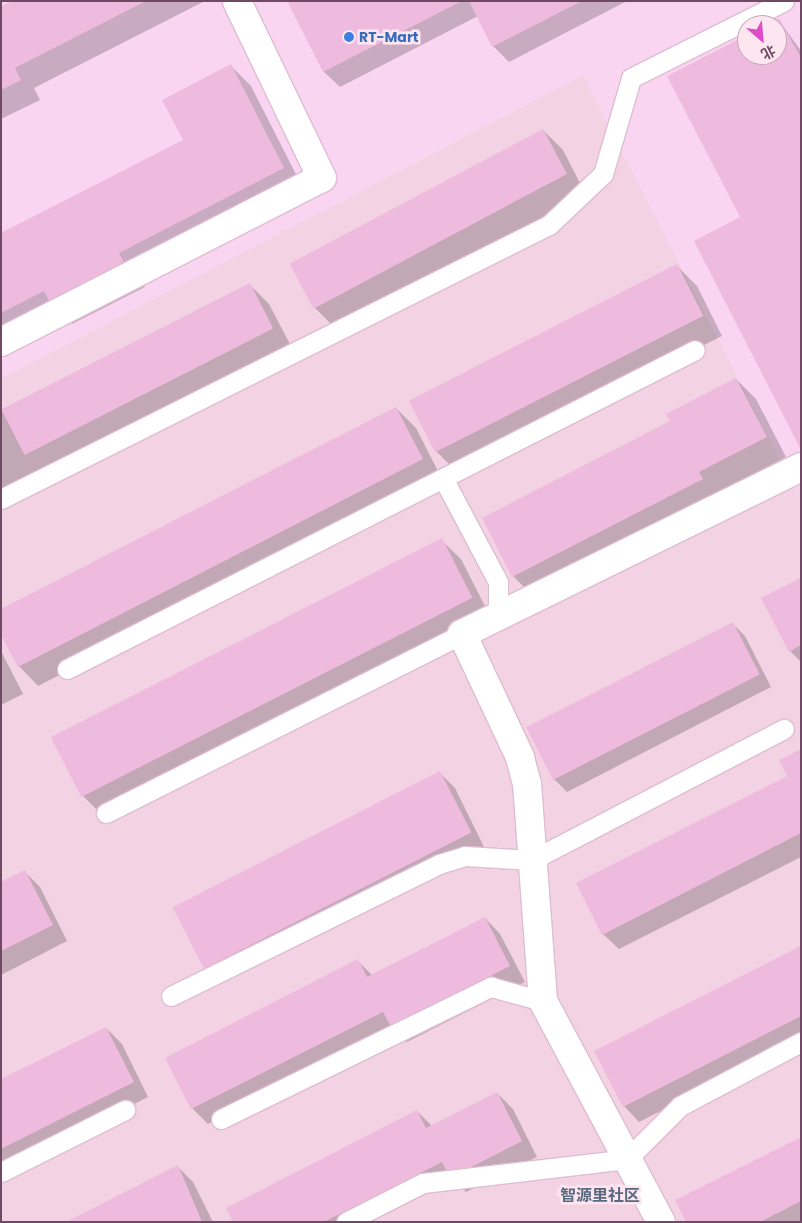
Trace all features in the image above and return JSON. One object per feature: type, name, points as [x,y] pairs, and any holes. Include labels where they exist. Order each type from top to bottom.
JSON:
[{"type":"street","points":[[1,342],[322,178],[237,1]]},
{"type":"street","points":[[661,1222],[543,1002],[527,784],[520,758],[462,634],[801,467]]},
{"type":"lane","points":[[1,500],[549,225],[603,174],[630,78],[784,1]]},
{"type":"lane","points":[[67,670],[695,350]]},
{"type":"lane","points":[[443,478],[498,582],[498,615]]},
{"type":"lane","points":[[106,813],[462,634]]},
{"type":"lane","points":[[171,996],[439,864],[464,856],[532,860],[784,729]]},
{"type":"lane","points":[[221,1119],[490,987],[543,1002]]},
{"type":"lane","points":[[346,1222],[422,1183],[627,1159],[680,1106],[801,1042]]},
{"type":"lane","points":[[1,1172],[125,1110]]},
{"type":"shaded area","points":[[1,1],[217,1],[323,211],[583,75],[795,489],[801,487],[801,1222],[1,1222]]},
{"type":"shaded area","points":[[1,1],[801,1],[801,487],[795,490],[583,75],[1,379]]},
{"type":"building","points":[[12,1],[146,1],[15,68],[21,80],[1,90],[1,6]]},
{"type":"building","name":"RT-Mart","points":[[287,1],[462,1],[323,72]]},
{"type":"building","points":[[469,1],[582,1],[492,47]]},
{"type":"building","points":[[787,33],[801,58],[801,450],[694,241],[740,217],[667,76],[737,40],[737,65],[787,65]]},
{"type":"building","points":[[231,64],[284,168],[119,253],[126,267],[51,305],[44,291],[1,313],[1,233],[183,140],[162,100]]},
{"type":"building","points":[[543,129],[567,174],[314,309],[290,264]]},
{"type":"building","points":[[677,264],[703,316],[435,452],[409,401]]},
{"type":"building","points":[[250,283],[273,328],[25,455],[1,410]]},
{"type":"building","points":[[736,378],[767,437],[699,472],[703,479],[512,577],[482,518],[670,421],[666,414]]},
{"type":"building","points":[[396,407],[423,459],[18,667],[1,635],[1,609]]},
{"type":"building","points":[[442,538],[472,598],[81,797],[51,737]]},
{"type":"building","points":[[801,578],[801,645],[789,652],[761,598]]},
{"type":"building","points":[[733,622],[760,675],[553,780],[526,727]]},
{"type":"building","points":[[801,749],[801,833],[602,935],[576,883],[787,776],[779,760]]},
{"type":"building","points":[[440,771],[471,832],[204,969],[173,907]]},
{"type":"building","points":[[25,870],[53,925],[1,951],[1,882]]},
{"type":"building","points":[[485,917],[510,966],[391,1027],[383,1012],[191,1109],[165,1058],[358,959],[367,977]]},
{"type":"building","points":[[801,946],[801,1016],[623,1107],[594,1051]]},
{"type":"building","points":[[106,1027],[134,1082],[1,1149],[1,1079]]},
{"type":"building","points":[[497,1092],[522,1141],[450,1178],[442,1162],[324,1222],[233,1222],[226,1208],[417,1110],[426,1128]]},
{"type":"building","points":[[801,1137],[801,1201],[760,1222],[686,1222],[675,1200]]},
{"type":"building","points":[[178,1165],[202,1222],[66,1222]]},
{"type":"place","name":"RT-Mart","points":[[349,37]]},
{"type":"district","name":"智源里社区","points":[[600,1196]]}]
